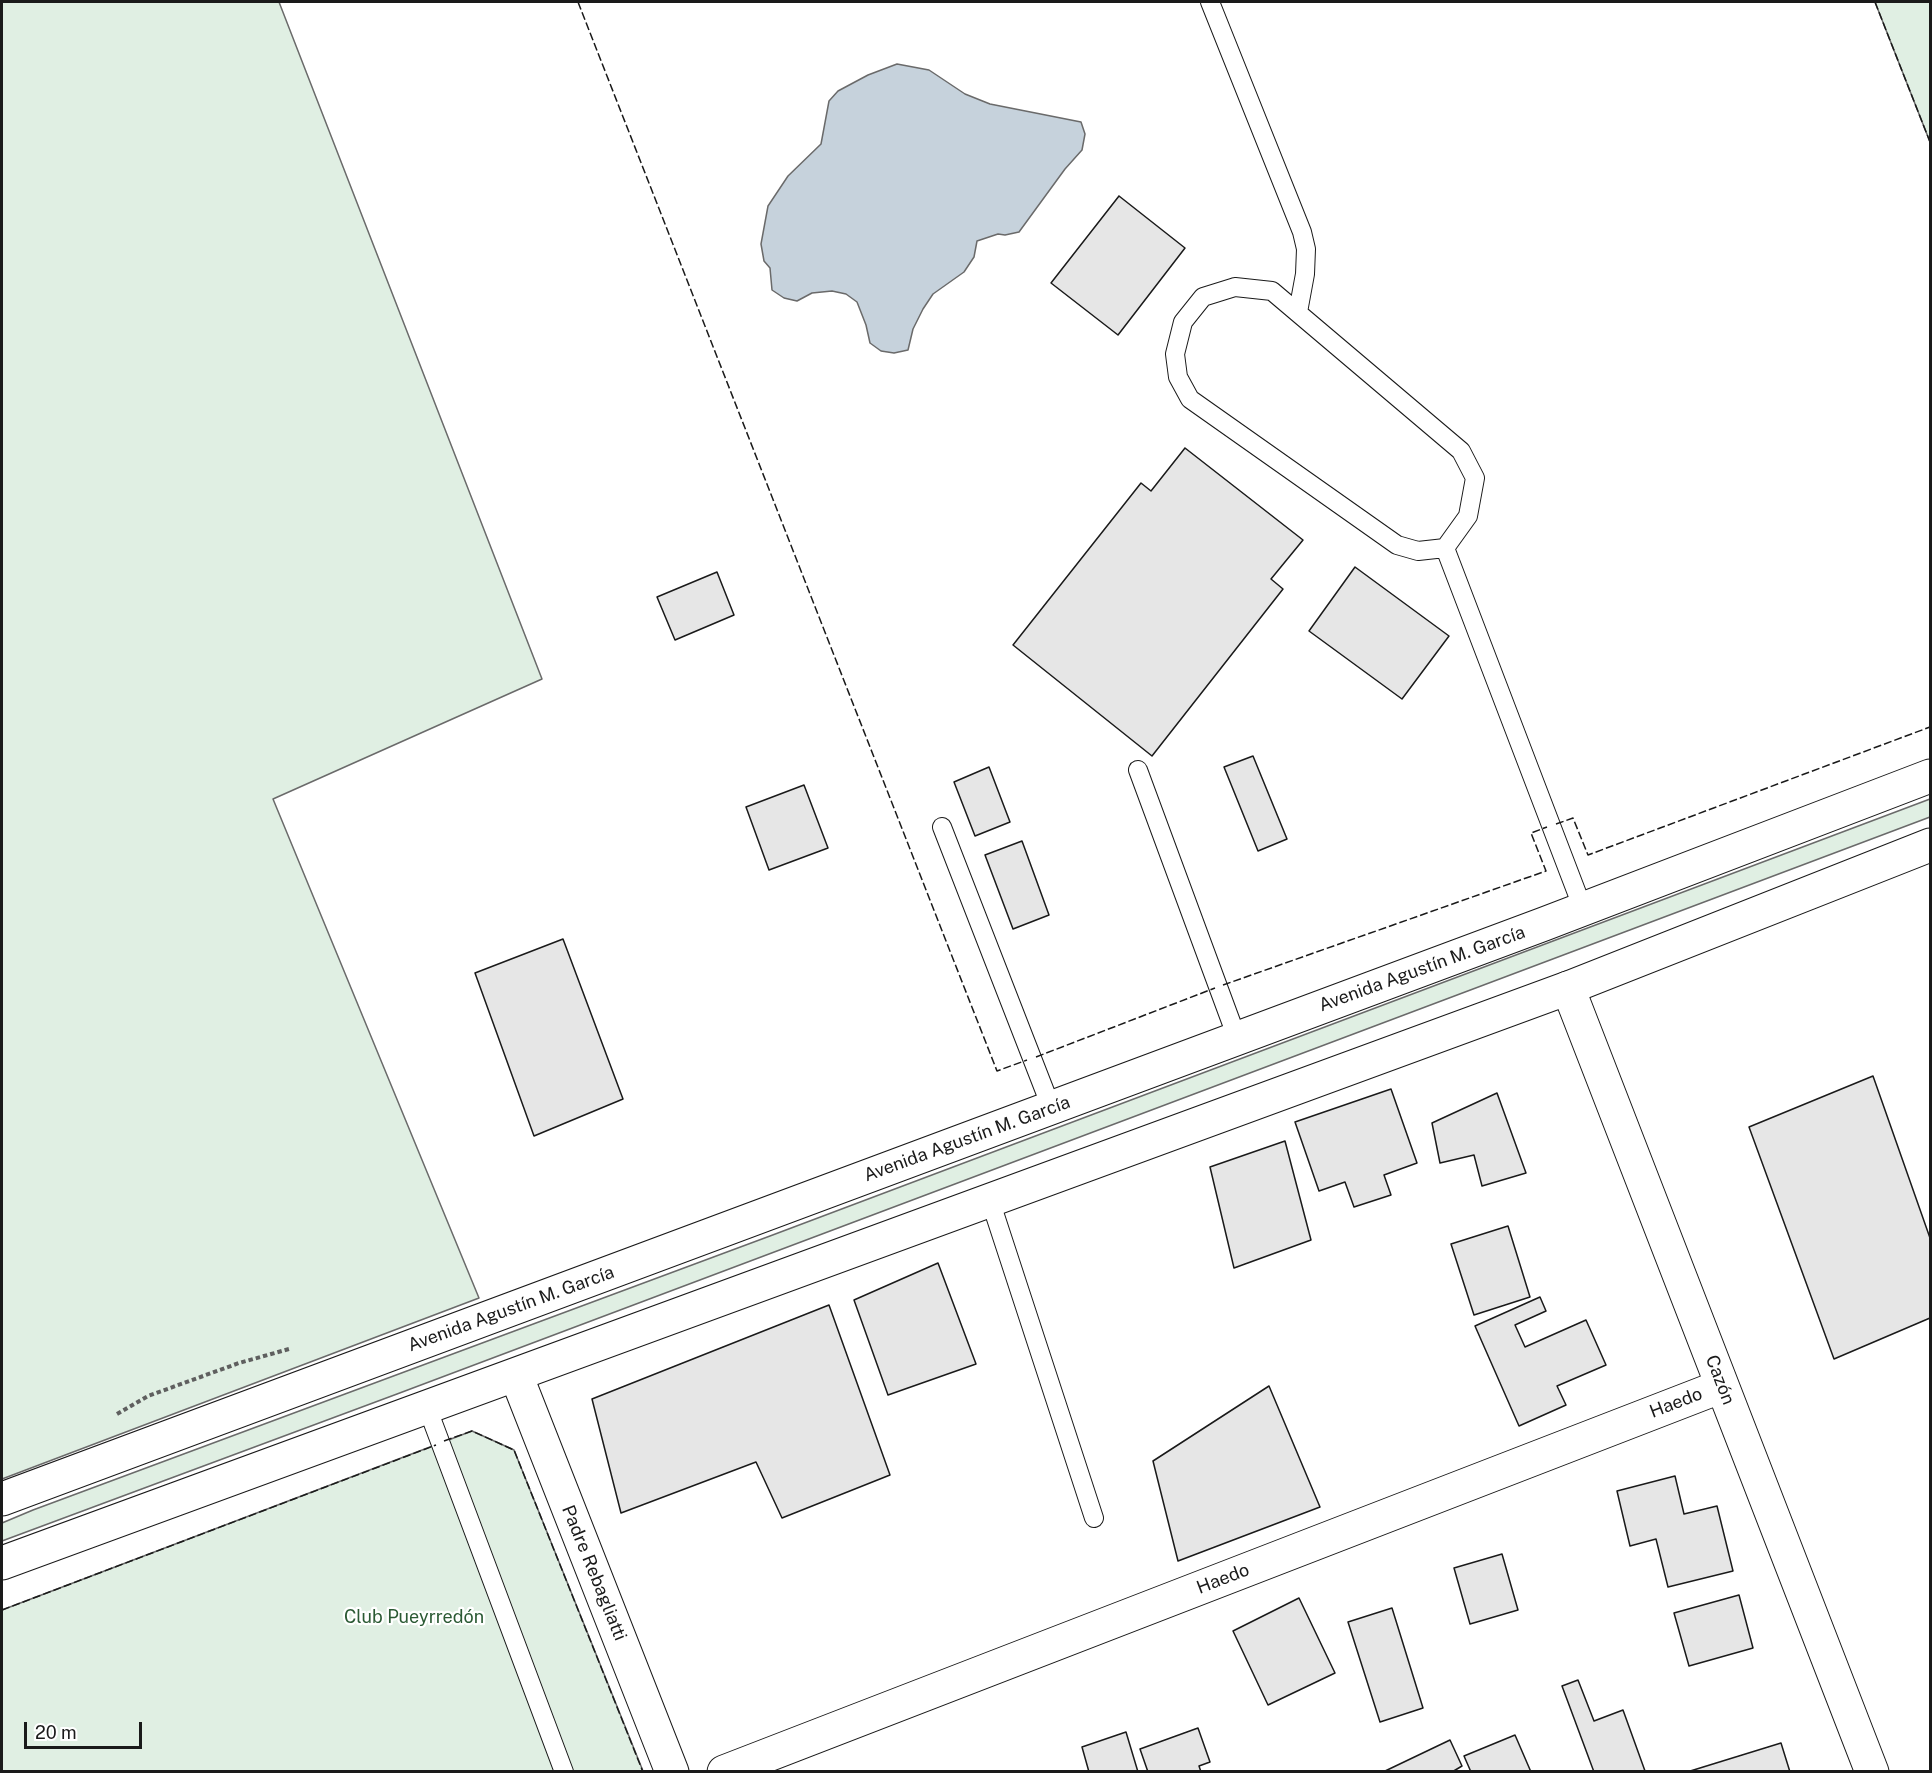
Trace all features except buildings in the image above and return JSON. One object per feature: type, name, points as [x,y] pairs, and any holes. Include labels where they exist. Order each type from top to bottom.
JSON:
[{"type":"main road","name":"Avenida Agustín M. García","points":[[2,1499],[1583,909],[1930,776]]},
{"type":"main road","points":[[2,1563],[1568,988],[1930,845]]},
{"type":"main road","name":"Cazón","points":[[1568,988],[1872,1772]]},
{"type":"main road","name":"Padre Rebagliatti","points":[[516,1375],[672,1772]]},
{"type":"main road","name":"Haedo","points":[[724,1772],[1722,1386]]},
{"type":"lane","points":[[1210,2],[1302,232],[1306,249],[1305,274],[1298,312]]},
{"type":"lane","points":[[1235,287],[1272,291],[1461,451],[1476,478],[1468,516],[1445,548],[1418,552],[1397,545],[1190,399],[1178,376],[1175,354],[1183,322],[1203,297],[1235,287]]},
{"type":"lane","points":[[1445,548],[1583,909]]},
{"type":"lane","points":[[1138,770],[1237,1038]]},
{"type":"lane","points":[[942,828],[1051,1107]]},
{"type":"lane","points":[[990,1200],[1094,1518]]},
{"type":"lane","points":[[427,1407],[564,1772]]},
{"type":"green space","points":[[2,2],[279,2],[542,679],[273,799],[479,1298],[2,1479]]},
{"type":"green space","points":[[1875,2],[1930,2],[1930,142]]},
{"type":"green space","points":[[1930,799],[1930,817],[2,1541],[2,1523],[33,1510],[770,1236]]},
{"type":"green space","name":"Club Pueyrredón","points":[[472,1431],[514,1450],[643,1771],[2,1772],[2,1610]]},
{"type":"shaded area","points":[[897,64],[929,70],[965,94],[990,104],[1081,122],[1085,134],[1082,150],[1065,169],[1019,232],[998,234],[977,241],[974,257],[964,272],[933,294],[923,309],[913,329],[908,350],[894,353],[881,351],[870,343],[857,302],[846,294],[832,291],[812,293],[797,301],[784,298],[772,290],[770,268],[764,261],[761,244],[768,206],[788,176],[821,144],[829,101],[838,91],[868,75]]},
{"type":"fence","points":[[578,2],[997,1071],[1027,1060]]},
{"type":"fence","points":[[1875,2],[1930,142]]},
{"type":"fence","points":[[1556,824],[1573,818],[1588,855],[1930,727]]},
{"type":"fence","points":[[1223,985],[1546,871],[1531,833],[1547,827]]},
{"type":"fence","points":[[1036,1057],[1215,988]]},
{"type":"fence","points":[[444,1441],[472,1431],[514,1450],[643,1772]]},
{"type":"fence","points":[[2,1610],[436,1445]]}]
